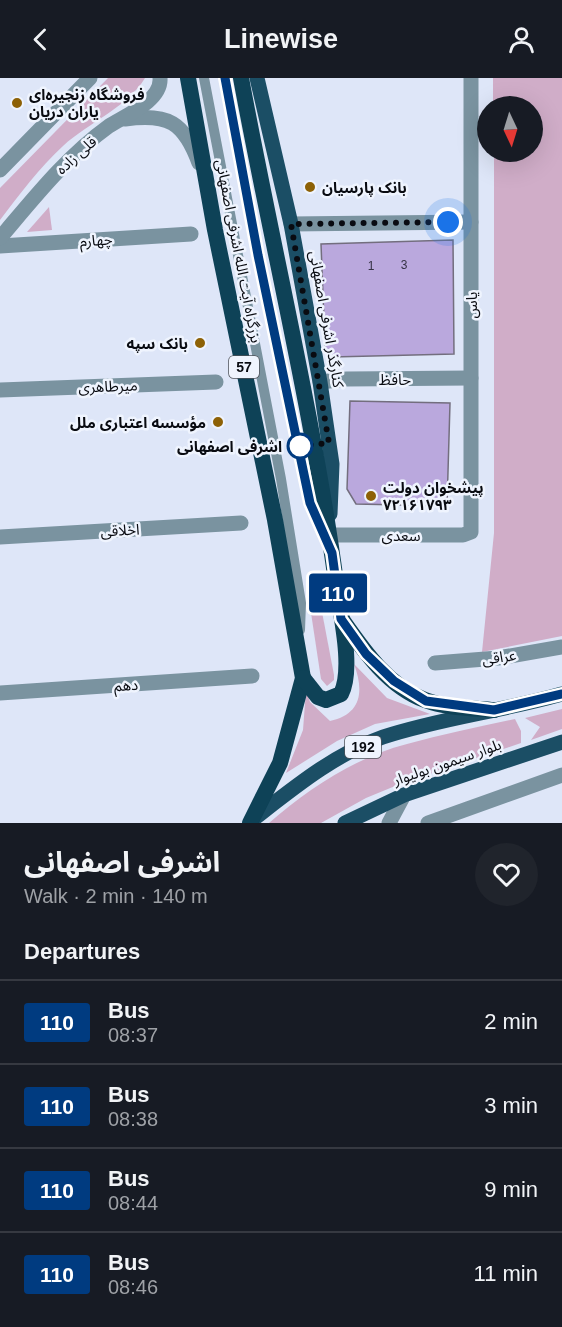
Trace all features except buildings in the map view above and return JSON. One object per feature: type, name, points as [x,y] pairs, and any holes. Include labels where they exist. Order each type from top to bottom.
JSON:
[{"type":"highway","name":"بزرگراه آیت الله اشرفی اصفهانی","points":[[188,78],[207,185],[275,520],[303,678]]},
{"type":"highway","points":[[241,78],[268,226],[305,392],[330,535],[347,677],[341,694],[326,700],[318,697],[303,678]]},
{"type":"highway","points":[[341,619],[366,654],[409,692],[426,701],[494,710]]},
{"type":"highway","name":"57","points":[[249,823],[280,763],[303,678]]},
{"type":"main road","name":"کنارگذر اشرفی اصفهانی","points":[[257,78],[291,224],[320,382],[332,464],[330,535]]},
{"type":"main road","name":"192","points":[[249,823],[305,780],[381,738],[562,694]]},
{"type":"main road","name":"بلوار سیمون بولیوار","points":[[345,823],[404,795],[562,742]]},
{"type":"street","points":[[3,163],[90,78]]},
{"type":"street","points":[[119,120],[152,97],[161,82],[160,78]]},
{"type":"street","name":"یاس","points":[[471,78],[471,532]]},
{"type":"street","name":"قلی زاده","points":[[0,238],[52,176],[86,143],[119,120],[157,116],[170,120],[180,128],[193,147],[207,185]]},
{"type":"street","points":[[291,224],[471,222]]},
{"type":"street","name":"چهارم","points":[[0,246],[191,234]]},
{"type":"street","name":"حافظ","points":[[320,382],[347,379],[471,378]]},
{"type":"street","name":"میرطاهری","points":[[0,390],[216,382]]},
{"type":"street","name":"اخلاقی","points":[[0,537],[241,523]]},
{"type":"street","name":"سعدی","points":[[330,535],[463,535],[471,532]]},
{"type":"street","name":"عراقی","points":[[435,663],[498,658],[562,647]]},
{"type":"street","name":"دهم","points":[[0,693],[252,676]]},
{"type":"street","points":[[428,823],[562,775]]},
{"type":"street","points":[[388,823],[404,795]]},
{"type":"lane","points":[[204,78],[281,479],[301,603],[299,655]]},
{"type":"lane","points":[[225,78],[258,255],[310,503],[332,553]]},
{"type":"shaded area","points":[[108,78],[145,78],[128,98],[73,137],[54,154],[0,220],[0,188]]},
{"type":"shaded area","points":[[493,78],[562,78],[562,636],[482,652],[494,533],[494,162],[543,162],[543,96],[493,96]]},
{"type":"shaded area","points":[[49,207],[52,230],[27,232]]},
{"type":"shaded area","points":[[318,591],[334,675],[334,680],[327,686],[321,679],[308,593]]},
{"type":"shaded area","points":[[354,664],[387,698],[430,714],[375,724],[337,741],[286,773],[303,730],[306,690],[310,702],[330,721],[341,718],[349,713],[358,700],[359,683]]},
{"type":"shaded area","points":[[562,709],[562,729],[531,740],[540,727],[525,718]]},
{"type":"shaded area","points":[[515,719],[521,731],[521,743],[400,784],[366,798],[321,823],[269,823],[316,786],[369,757],[420,740]]},
{"type":"bus line","name":"110","points":[[225,78],[258,255],[310,503],[332,553],[341,619],[366,654],[394,681],[426,701],[494,710],[562,694]]},
{"type":"place","name":"فروشگاه زنجیره‌ای یاران دریان","points":[[17,103]]},
{"type":"place","name":"بانک پارسیان","points":[[310,187]]},
{"type":"place","name":"بانک سپه","points":[[200,343]]},
{"type":"place","name":"مؤسسه اعتباری ملل","points":[[218,422]]},
{"type":"place","name":"اشرفی اصفهانی","points":[[300,446]]},
{"type":"place","name":"پیشخوان دولت ۷۲۱۶۱۷۹۳","points":[[371,496]]},
{"type":"route","points":[[300,446],[329,443],[291,224],[448,222]]}]
